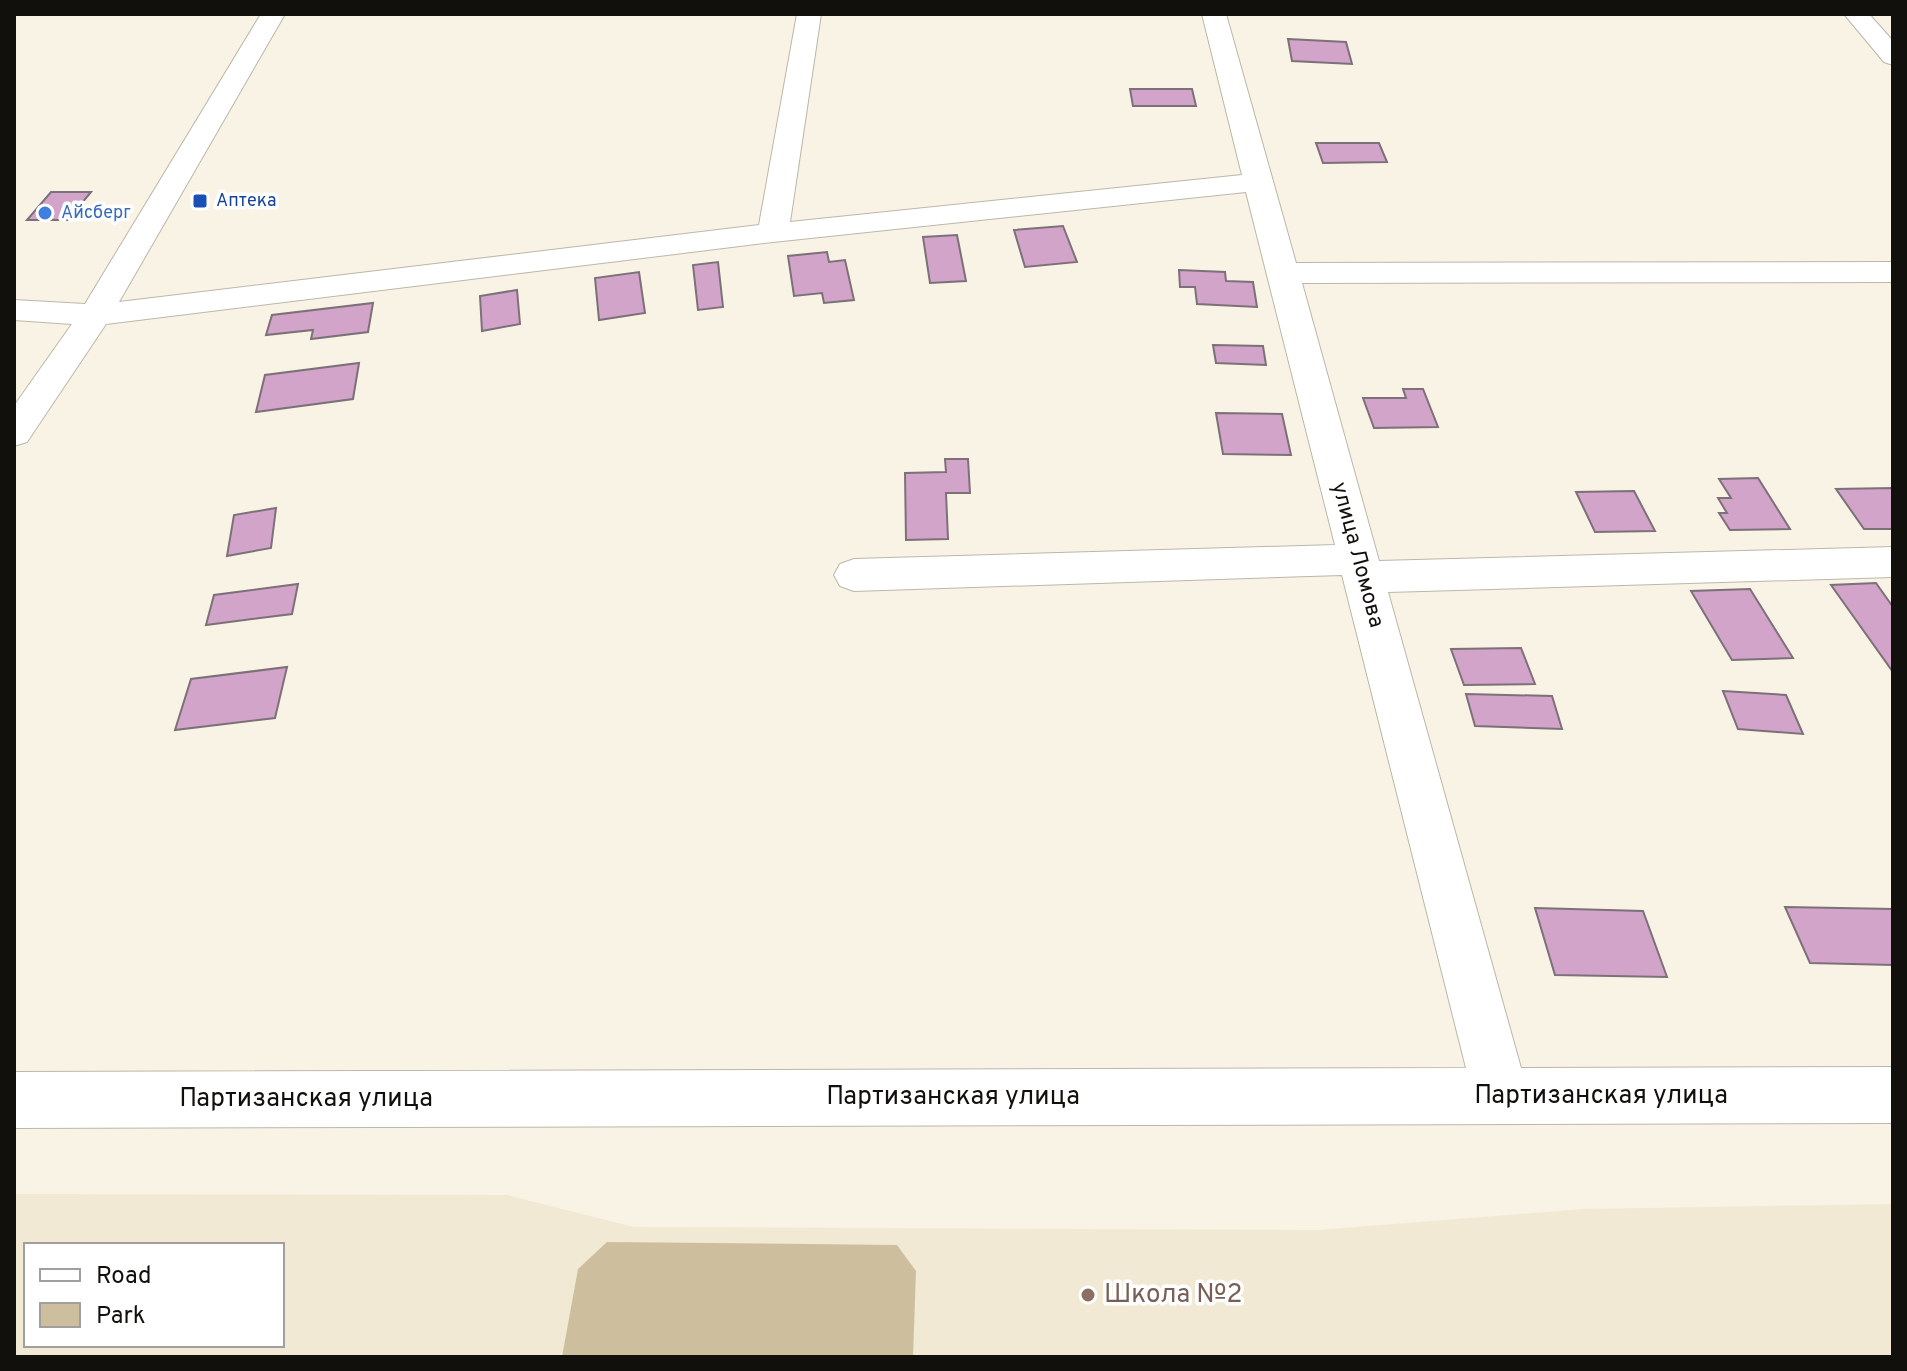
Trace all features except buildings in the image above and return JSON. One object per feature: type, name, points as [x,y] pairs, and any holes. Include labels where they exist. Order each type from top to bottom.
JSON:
[{"type":"street","points":[[14,433],[95,315],[273,14]]},
{"type":"street","points":[[773,233],[809,14]]},
{"type":"street","name":"улица Ломова","points":[[1214,14],[1501,1095]]},
{"type":"street","points":[[1856,14],[1893,57]]},
{"type":"street","points":[[14,310],[95,315],[773,233],[1259,182]]},
{"type":"street","points":[[1283,273],[1893,272]]},
{"type":"street","points":[[854,575],[1893,562]]},
{"type":"street","name":"Партизанская улица","points":[[14,1100],[1893,1095]]},
{"type":"shaded area","name":"Школа №2","points":[[14,1194],[507,1195],[634,1227],[1318,1230],[1584,1209],[1893,1204],[1893,1357],[14,1357]]},
{"type":"green space","points":[[607,1242],[897,1245],[916,1271],[913,1357],[562,1357],[578,1269]]},
{"type":"place","name":"Аптека","points":[[200,201]]},
{"type":"place","name":"Айсберг","points":[[45,213]]},
{"type":"place","name":"Школа №2","points":[[1088,1295]]}]
